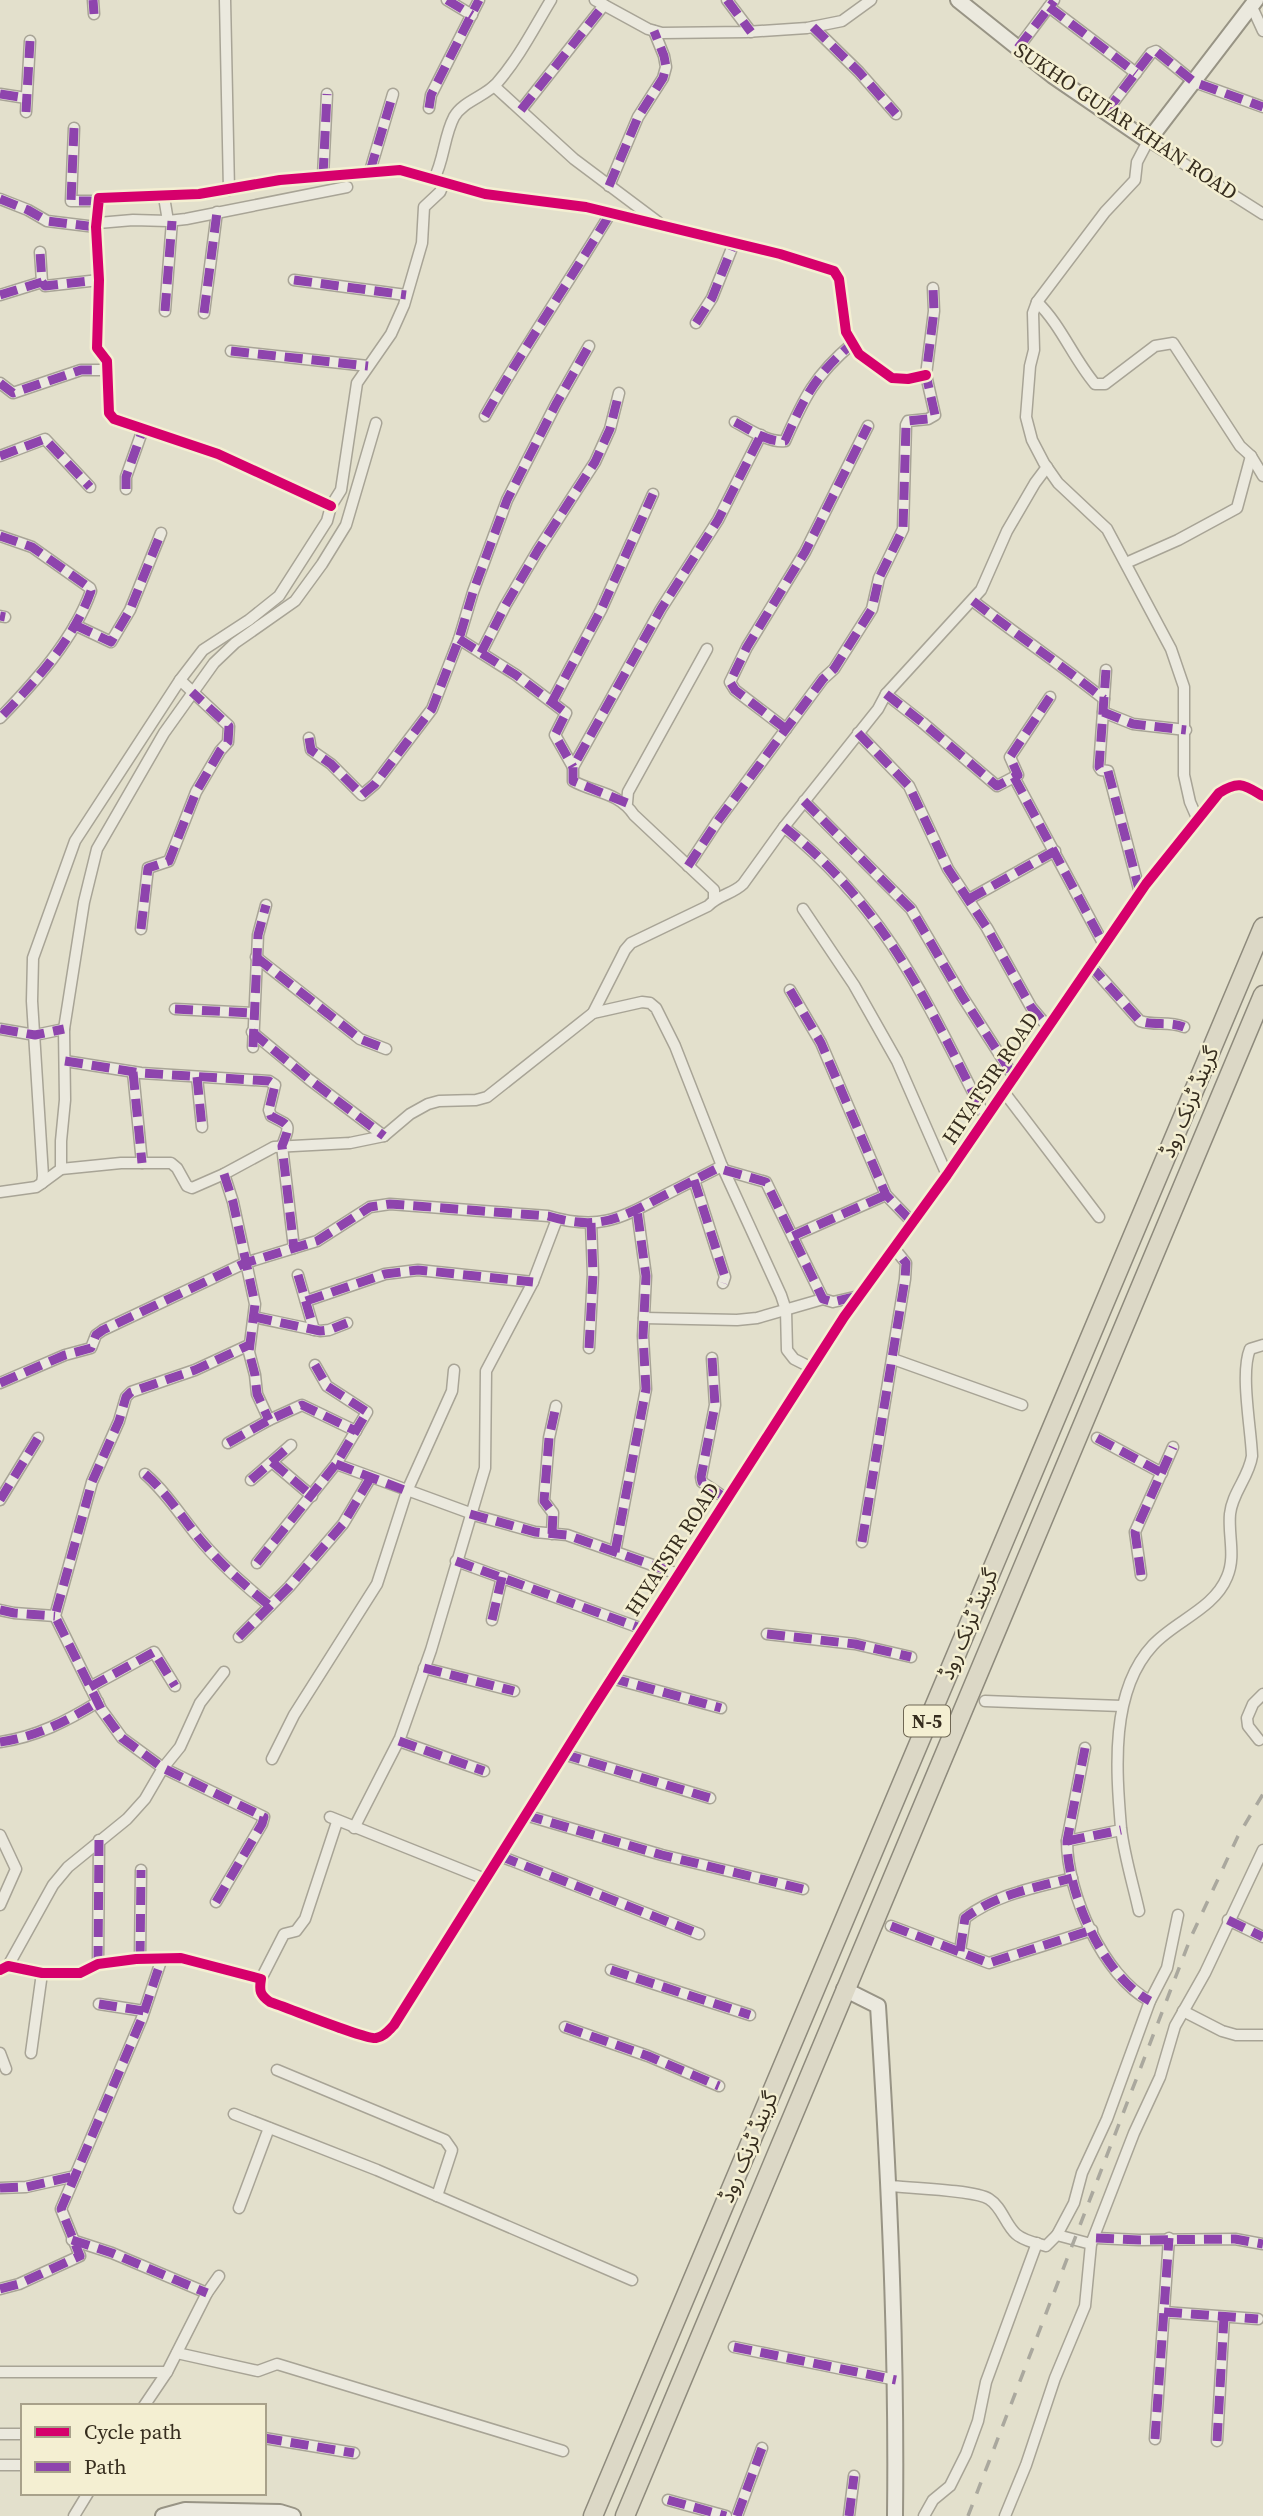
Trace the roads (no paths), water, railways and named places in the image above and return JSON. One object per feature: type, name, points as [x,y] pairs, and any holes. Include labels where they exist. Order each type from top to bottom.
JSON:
[{"type":"highway","name":"گرینڈ ٹرنک روڈ","points":[[593,2516],[1263,927]]},
{"type":"highway","name":"گرینڈ ٹرنک روڈ","points":[[625,2516],[1263,995]]},
{"type":"highway","points":[[1088,1341],[1113,1351]]},
{"type":"main road","name":"SUKHO GUJAR KHAN ROAD","points":[[957,0],[1053,76],[1148,141]]},
{"type":"main road","points":[[1148,141],[1254,3]]},
{"type":"main road","points":[[844,1989],[878,2006],[890,2186],[897,2380],[895,2516]]},
{"type":"main road","points":[[163,2516],[185,2510],[284,2515]]},
{"type":"street","points":[[93,0],[94,15]]},
{"type":"street","points":[[225,0],[229,190]]},
{"type":"street","points":[[447,0],[472,15]]},
{"type":"street","points":[[429,108],[431,94],[478,0]]},
{"type":"street","points":[[60,1170],[65,1061],[62,1030],[84,902],[97,849],[145,765],[203,650],[295,601],[346,525],[357,383],[391,334],[406,295],[422,243],[424,207],[439,185],[440,167],[454,116],[494,86],[514,62],[551,0]]},
{"type":"street","points":[[727,0],[751,32]]},
{"type":"street","points":[[520,110],[600,2],[654,31],[751,32],[813,27],[842,21],[871,0]]},
{"type":"street","points":[[1018,48],[1052,3],[1136,73]]},
{"type":"street","points":[[1254,3],[1263,31]]},
{"type":"street","points":[[813,27],[859,72],[896,114]]},
{"type":"street","points":[[609,186],[638,117],[663,78],[666,67],[664,56],[654,31]]},
{"type":"street","points":[[26,112],[30,41]]},
{"type":"street","points":[[1106,112],[1151,53],[1156,51],[1194,82],[1263,107]]},
{"type":"street","points":[[494,86],[574,159],[662,225]]},
{"type":"street","points":[[0,94],[26,97]]},
{"type":"street","points":[[323,176],[327,94]]},
{"type":"street","points":[[370,171],[393,94]]},
{"type":"street","points":[[74,128],[71,201],[97,203]]},
{"type":"street","points":[[1148,141],[1137,162],[1135,180],[1105,212],[1037,302],[1033,313],[1034,350],[1026,417],[1032,440],[1058,483],[1107,529],[1171,649],[1184,687],[1184,775],[1197,818]]},
{"type":"street","name":"SUKHO GUJAR KHAN ROAD","points":[[1148,141],[1263,214]]},
{"type":"street","points":[[331,506],[218,454],[114,419],[109,413],[106,357],[97,348],[99,198],[107,196],[165,200],[280,180],[400,170],[439,185],[586,207],[780,254],[837,273],[843,320],[852,344],[864,359],[892,379],[926,375]]},
{"type":"street","points":[[310,178],[310,192]]},
{"type":"street","points":[[0,199],[47,220],[97,223],[133,219],[169,220],[347,187]]},
{"type":"street","points":[[165,200],[169,220],[165,311]]},
{"type":"street","points":[[204,313],[217,212]]},
{"type":"street","points":[[485,416],[521,352],[610,214]]},
{"type":"street","points":[[695,323],[712,298],[734,243]]},
{"type":"street","points":[[40,252],[42,282],[45,286],[99,280]]},
{"type":"street","points":[[293,280],[406,295]]},
{"type":"street","points":[[0,295],[42,282]]},
{"type":"street","points":[[688,866],[822,679],[834,669],[873,609],[879,578],[905,520],[906,425],[908,421],[929,419],[935,415],[926,375],[934,311],[933,288]]},
{"type":"street","points":[[1037,302],[1048,312],[1079,364],[1096,384],[1105,384],[1154,346],[1173,343],[1240,446],[1251,456],[1263,476]]},
{"type":"street","points":[[735,422],[761,435],[785,441],[810,389],[829,363],[852,344]]},
{"type":"street","points":[[309,738],[311,750],[331,764],[362,795],[375,784],[432,709],[507,500],[589,346]]},
{"type":"street","points":[[231,351],[368,366]]},
{"type":"street","points":[[0,383],[13,393],[80,370],[107,370]]},
{"type":"street","points":[[481,653],[538,550],[595,462],[610,429],[619,393]]},
{"type":"street","points":[[45,1182],[33,958],[75,841],[186,686],[261,618],[279,596],[327,521],[331,506],[348,492],[376,423]]},
{"type":"street","points":[[786,729],[735,690],[730,681],[747,647],[805,552],[868,426]]},
{"type":"street","points":[[126,489],[126,477],[143,429]]},
{"type":"street","points":[[573,767],[662,609],[709,536],[761,435]]},
{"type":"street","points":[[0,456],[45,439],[90,487]]},
{"type":"street","points":[[1126,563],[1178,540],[1237,508],[1251,456]]},
{"type":"street","points":[[0,1192],[36,1187],[60,1170],[142,1163],[171,1163],[187,1186],[192,1188],[282,1146],[350,1143],[384,1136],[403,1118],[428,1104],[487,1097],[593,1013],[631,943],[708,906],[714,899],[736,890],[743,884],[804,801],[878,709],[886,694],[973,601],[981,590],[996,553],[1019,509],[1047,467]]},
{"type":"street","points":[[552,702],[601,610],[653,494]]},
{"type":"street","points":[[75,625],[111,642],[130,610],[161,533]]},
{"type":"street","points":[[0,536],[32,547],[90,587],[84,612],[21,696],[0,718]]},
{"type":"street","points":[[973,601],[1051,656],[1104,699]]},
{"type":"street","points":[[459,639],[566,713],[555,735],[573,767],[573,781],[626,803],[634,815],[714,890],[714,899]]},
{"type":"street","points":[[626,803],[628,792],[707,649]]},
{"type":"street","points":[[1106,670],[1098,767],[1108,771],[1140,893]]},
{"type":"street","points":[[141,929],[148,868],[169,861],[196,792],[228,742],[229,726],[186,686]]},
{"type":"street","points":[[886,694],[997,786],[1017,775],[1010,757],[1050,697]]},
{"type":"street","points":[[1103,712],[1133,724],[1185,730]]},
{"type":"street","points":[[858,733],[909,786],[948,869],[969,899],[1031,1007],[1048,1027]]},
{"type":"street","points":[[1014,777],[1104,946]]},
{"type":"street","name":"HIYATSIR ROAD","points":[[261,1979],[261,1996],[358,2035],[374,2039],[383,2036],[394,2025],[611,1678],[859,1296],[947,1175],[1140,893],[1219,793],[1231,785],[1242,784],[1263,796]]},
{"type":"street","points":[[804,801],[911,909],[1014,1077]]},
{"type":"street","points":[[784,827],[817,853],[843,880],[902,958],[930,1006],[986,1118]]},
{"type":"street","points":[[969,899],[1055,851]]},
{"type":"street","points":[[253,1047],[258,935],[266,905]]},
{"type":"street","points":[[803,909],[854,985],[897,1061],[947,1175]]},
{"type":"street","points":[[256,957],[360,1039],[386,1049]]},
{"type":"street","points":[[1090,965],[1140,1021],[1151,1024],[1167,1022],[1184,1027]]},
{"type":"street","points":[[790,990],[821,1043],[886,1195],[912,1222]]},
{"type":"street","points":[[593,1013],[642,1002],[650,1003],[656,1008],[675,1046],[723,1168],[786,1310],[787,1350],[794,1359],[812,1368]]},
{"type":"street","points":[[175,1009],[253,1013]]},
{"type":"street","points":[[0,1029],[38,1035],[62,1030]]},
{"type":"street","points":[[252,1032],[384,1136]]},
{"type":"street","points":[[65,1061],[133,1072],[269,1080],[275,1085],[269,1110],[274,1119],[288,1124],[282,1146],[294,1248]]},
{"type":"street","points":[[133,1072],[142,1163]]},
{"type":"street","points":[[197,1077],[202,1127]]},
{"type":"street","points":[[1004,1091],[1099,1217]]},
{"type":"street","points":[[0,1383],[91,1348],[96,1335],[103,1330],[245,1263],[317,1241],[370,1208],[390,1204],[591,1223],[622,1218],[694,1180],[723,1168],[766,1182],[823,1299]]},
{"type":"street","points":[[224,1174],[233,1202],[255,1304],[249,1345],[257,1394],[268,1420]]},
{"type":"street","points":[[694,1180],[725,1277],[723,1283]]},
{"type":"street","points":[[793,1236],[886,1195]]},
{"type":"street","points":[[615,1552],[645,1401],[646,1276],[637,1210]]},
{"type":"street","points":[[354,1828],[399,1741],[485,1468],[486,1371],[533,1282],[557,1219]]},
{"type":"street","points":[[589,1348],[593,1275],[591,1223]]},
{"type":"street","points":[[862,1542],[877,1442],[894,1359],[906,1263],[894,1248]]},
{"type":"street","points":[[306,1301],[385,1275],[418,1270],[533,1282]]},
{"type":"street","points":[[298,1275],[314,1330]]},
{"type":"street","points":[[644,1318],[737,1320],[772,1315],[823,1299],[833,1302],[859,1296]]},
{"type":"street","points":[[254,1317],[314,1330],[329,1330],[346,1323]]},
{"type":"street","points":[[216,1902],[264,1817],[163,1768],[122,1738],[98,1702],[55,1616],[92,1482],[119,1421],[125,1397],[131,1392],[195,1370],[249,1345]]},
{"type":"street","points":[[1139,1911],[1121,1830],[1119,1765],[1122,1706],[1134,1674],[1154,1644],[1206,1605],[1227,1578],[1232,1558],[1229,1515],[1236,1492],[1251,1465],[1252,1456],[1246,1372],[1248,1356],[1251,1349],[1263,1345]]},
{"type":"street","points":[[712,1358],[715,1405],[701,1477],[702,1482],[727,1499]]},
{"type":"street","points":[[894,1359],[1022,1405]]},
{"type":"street","points":[[257,1563],[336,1464],[367,1412],[327,1386],[315,1365]]},
{"type":"street","points":[[272,1759],[294,1715],[377,1584],[407,1491],[452,1391],[453,1370]]},
{"type":"street","points":[[228,1443],[268,1420],[302,1405],[356,1431]]},
{"type":"street","points":[[552,1534],[552,1513],[544,1501],[549,1438],[556,1406]]},
{"type":"street","points":[[0,1500],[38,1438]]},
{"type":"street","points":[[1097,1438],[1162,1473]]},
{"type":"street","points":[[251,1480],[291,1445]]},
{"type":"street","points":[[1141,1575],[1135,1532],[1173,1447]]},
{"type":"street","points":[[272,1462],[312,1496]]},
{"type":"street","points":[[336,1464],[470,1514],[536,1532],[567,1535],[678,1574]]},
{"type":"street","points":[[145,1474],[200,1539],[237,1578],[270,1606]]},
{"type":"street","points":[[239,1637],[344,1524],[371,1477]]},
{"type":"street","points":[[456,1561],[643,1629]]},
{"type":"street","points":[[492,1620],[502,1577]]},
{"type":"street","points":[[0,1610],[14,1614],[55,1616]]},
{"type":"street","points":[[767,1634],[855,1644],[911,1657]]},
{"type":"street","points":[[90,1687],[154,1652],[176,1686]]},
{"type":"street","points":[[424,1668],[514,1691]]},
{"type":"street","points":[[223,1672],[201,1703],[180,1747],[163,1768],[145,1799],[127,1819],[68,1867],[53,1885],[4,1968],[43,1973],[80,1973],[98,1964],[181,1958],[261,1979],[284,1934],[296,1931],[304,1919],[334,1820],[485,1879]]},
{"type":"street","points":[[611,1678],[721,1708]]},
{"type":"street","points":[[1259,1740],[1248,1726],[1247,1718],[1253,1704],[1263,1694]]},
{"type":"street","points":[[985,1701],[1122,1706]]},
{"type":"street","points":[[0,1742],[49,1729],[98,1702]]},
{"type":"street","points":[[399,1741],[484,1771]]},
{"type":"street","points":[[1084,1748],[1067,1841],[1072,1878],[1092,1930],[1116,1971],[1128,1986],[1150,2001]]},
{"type":"street","points":[[563,1754],[710,1798]]},
{"type":"street","points":[[525,1815],[662,1855],[803,1889]]},
{"type":"street","points":[[1067,1841],[1121,1830]]},
{"type":"street","points":[[0,1835],[16,1869],[0,1905]]},
{"type":"street","points":[[98,1964],[99,1840]]},
{"type":"street","points":[[1005,2516],[1026,2465],[1055,2378],[1085,2306],[1093,2241],[1134,2133],[1160,2077],[1175,2026],[1205,1973],[1263,1850]]},
{"type":"street","points":[[500,1856],[699,1934]]},
{"type":"street","points":[[140,1959],[141,1870]]},
{"type":"street","points":[[960,1951],[965,1918],[980,1907],[1009,1894],[1072,1878]]},
{"type":"street","points":[[890,2186],[987,2197],[998,2207],[1014,2232],[1046,2246],[1057,2235],[1074,2203],[1082,2173],[1107,2119],[1150,2001],[1169,1961],[1178,1915]]},
{"type":"street","points":[[1228,1920],[1263,1937]]},
{"type":"street","points":[[891,1926],[989,1963],[1092,1930]]},
{"type":"street","points":[[0,2289],[19,2284],[80,2256],[61,2209],[144,2011],[162,1958]]},
{"type":"street","points":[[611,1970],[750,2015]]},
{"type":"street","points":[[31,2053],[43,1973]]},
{"type":"street","points":[[99,2004],[144,2011]]},
{"type":"street","points":[[1183,2011],[1222,2031],[1236,2035],[1263,2035]]},
{"type":"street","points":[[565,2027],[648,2056],[719,2086]]},
{"type":"street","points":[[0,2053],[6,2069]]},
{"type":"street","points":[[277,2070],[445,2140],[452,2150],[437,2196]]},
{"type":"street","points":[[234,2114],[437,2196],[632,2280]]},
{"type":"street","points":[[239,2208],[270,2128]]},
{"type":"street","points":[[0,2188],[26,2187],[75,2176]]},
{"type":"street","points":[[1057,2235],[1093,2241],[1235,2239],[1263,2244]]},
{"type":"street","points":[[1155,2439],[1169,2238]]},
{"type":"street","points":[[72,2240],[112,2253],[207,2292]]},
{"type":"street","points":[[924,2516],[933,2500],[950,2486],[965,2454],[978,2421],[986,2382],[1037,2244]]},
{"type":"street","points":[[145,2404],[177,2353],[207,2292],[219,2276]]},
{"type":"street","points":[[1164,2312],[1258,2319]]},
{"type":"street","points":[[1217,2441],[1224,2316]]},
{"type":"street","points":[[734,2347],[897,2380]]},
{"type":"street","points":[[177,2353],[258,2371],[277,2364],[563,2451]]},
{"type":"street","points":[[0,2372],[166,2372]]},
{"type":"street","points":[[0,2434],[21,2434]]},
{"type":"street","points":[[266,2438],[354,2453]]},
{"type":"street","points":[[737,2516],[762,2448]]},
{"type":"street","points":[[0,2465],[21,2465]]},
{"type":"street","points":[[849,2516],[853,2476]]},
{"type":"street","points":[[74,2516],[87,2495]]},
{"type":"street","points":[[668,2500],[726,2516]]},
{"type":"railway","points":[[968,2516],[1191,1937],[1238,1836],[1263,1794]]}]
